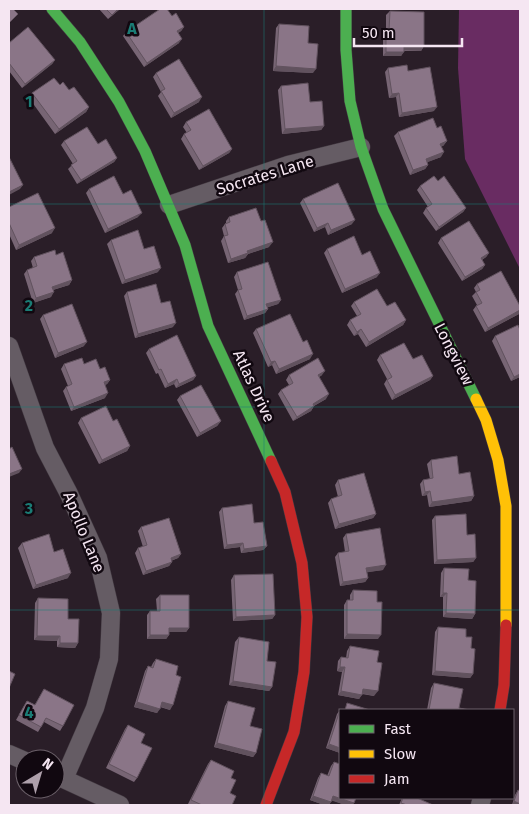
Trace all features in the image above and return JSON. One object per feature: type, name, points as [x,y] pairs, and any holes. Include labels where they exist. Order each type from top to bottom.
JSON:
[{"type":"street","name":"Atlas Drive","points":[[52,9],[80,42],[119,102],[145,151],[185,245],[208,326],[285,492],[302,562],[307,617],[304,672],[294,732],[266,805]]},
{"type":"street","name":"Longview","points":[[346,9],[346,50],[350,101],[361,147],[383,208],[486,420],[498,460],[506,506],[504,685],[500,709]]},
{"type":"street","name":"Socrates Lane","points":[[169,205],[288,165],[361,147]]},
{"type":"street","name":"Apollo Lane","points":[[9,346],[45,448],[70,494],[98,558],[111,613],[109,659],[95,708],[65,767]]},
{"type":"street","points":[[65,779],[120,805]]},
{"type":"shaded area","points":[[459,9],[520,9],[520,269],[465,159],[458,68]]},
{"type":"building","points":[[9,9],[13,9],[18,14],[9,23]]},
{"type":"building","points":[[106,9],[118,9],[112,15]]},
{"type":"building","points":[[160,9],[167,9],[172,16],[176,13],[184,27],[177,31],[182,39],[147,63],[126,32]]},
{"type":"building","points":[[390,11],[424,12],[424,46],[404,46],[404,52],[386,52],[386,30],[389,30]]},
{"type":"building","points":[[279,24],[309,26],[308,43],[318,44],[316,69],[276,66]]},
{"type":"building","points":[[28,27],[55,60],[25,84],[9,63],[9,43]]},
{"type":"building","points":[[179,59],[202,97],[174,113],[161,91],[165,89],[156,73]]},
{"type":"building","points":[[407,65],[408,71],[430,67],[437,107],[402,113],[399,93],[392,94],[388,68]]},
{"type":"building","points":[[54,78],[60,85],[63,82],[69,90],[74,87],[89,107],[59,129],[32,93]]},
{"type":"building","points":[[308,83],[310,102],[322,101],[324,126],[285,129],[281,86]]},
{"type":"building","points":[[209,109],[232,149],[203,166],[184,134],[191,130],[186,122]]},
{"type":"building","points":[[433,118],[437,128],[441,126],[447,141],[440,144],[444,152],[426,159],[428,165],[413,170],[398,132]]},
{"type":"building","points":[[87,127],[98,144],[106,139],[117,158],[81,180],[71,165],[77,161],[64,141]]},
{"type":"building","points":[[9,157],[23,185],[9,192]]},
{"type":"building","points":[[114,176],[123,194],[131,190],[142,213],[108,229],[89,189]]},
{"type":"building","points":[[434,176],[438,181],[444,176],[466,208],[439,227],[426,208],[432,204],[420,186]]},
{"type":"building","points":[[338,183],[355,220],[331,230],[328,223],[317,228],[303,199]]},
{"type":"building","points":[[38,193],[55,228],[19,245],[9,223],[9,207]]},
{"type":"building","points":[[256,208],[261,221],[265,220],[273,242],[231,259],[224,236],[228,235],[225,224],[230,222],[229,217]]},
{"type":"building","points":[[469,221],[489,253],[481,258],[485,265],[465,277],[441,238]]},
{"type":"building","points":[[138,230],[144,249],[154,246],[161,268],[125,280],[111,240]]},
{"type":"building","points":[[354,236],[362,255],[370,251],[380,273],[345,289],[327,249]]},
{"type":"building","points":[[55,250],[56,255],[63,252],[72,280],[52,287],[54,292],[36,298],[27,270],[37,266],[34,257]]},
{"type":"building","points":[[268,262],[281,300],[266,304],[268,309],[247,316],[238,290],[242,289],[237,272]]},
{"type":"building","points":[[501,271],[520,306],[520,310],[488,328],[476,306],[482,303],[476,292],[480,290],[477,284]]},
{"type":"building","points":[[156,284],[161,303],[170,301],[176,323],[138,334],[127,292]]},
{"type":"building","points":[[377,289],[387,306],[395,302],[406,320],[369,342],[361,329],[357,332],[350,320],[361,314],[354,302]]},
{"type":"building","points":[[72,304],[87,342],[58,353],[43,315]]},
{"type":"building","points":[[290,314],[303,342],[307,340],[313,354],[279,369],[275,361],[271,362],[256,329]]},
{"type":"building","points":[[518,325],[520,330],[520,374],[514,377],[495,336]]},
{"type":"building","points":[[177,335],[196,376],[179,384],[177,379],[168,384],[149,349]]},
{"type":"building","points":[[404,343],[413,359],[422,355],[433,376],[395,395],[387,380],[392,377],[380,355]]},
{"type":"building","points":[[82,358],[84,364],[96,359],[100,369],[105,367],[110,380],[104,382],[108,393],[74,407],[66,387],[72,384],[64,364]]},
{"type":"building","points":[[318,358],[325,371],[318,375],[329,394],[297,417],[281,390],[293,383],[289,375]]},
{"type":"building","points":[[201,385],[221,421],[200,433],[180,396]]},
{"type":"building","points":[[106,406],[113,421],[117,419],[130,446],[102,460],[81,418]]},
{"type":"building","points":[[12,447],[22,469],[9,474],[9,449]]},
{"type":"building","points":[[457,456],[459,474],[470,472],[474,496],[432,502],[430,491],[425,492],[423,480],[433,478],[431,460]]},
{"type":"building","points":[[364,473],[376,514],[339,524],[331,499],[342,495],[338,480]]},
{"type":"building","points":[[252,504],[254,523],[263,522],[267,546],[244,549],[243,543],[227,545],[222,508]]},
{"type":"building","points":[[466,514],[467,535],[475,534],[476,558],[437,560],[435,516]]},
{"type":"building","points":[[169,518],[181,554],[171,558],[172,562],[146,571],[138,548],[147,545],[141,527]]},
{"type":"building","points":[[380,528],[386,565],[366,568],[368,578],[343,582],[338,553],[349,551],[346,534]]},
{"type":"building","points":[[49,534],[54,552],[63,549],[71,573],[36,585],[22,543]]},
{"type":"building","points":[[444,568],[469,569],[468,580],[476,581],[475,614],[446,613],[447,593],[443,593]]},
{"type":"building","points":[[273,574],[275,615],[236,617],[234,575]]},
{"type":"building","points":[[353,590],[377,591],[377,602],[382,602],[381,635],[347,634],[347,600],[353,600]]},
{"type":"building","points":[[160,595],[189,595],[189,628],[169,628],[169,635],[150,635],[150,611],[160,611]]},
{"type":"building","points":[[38,598],[68,599],[68,619],[79,619],[78,643],[60,643],[60,636],[37,636]]},
{"type":"building","points":[[438,627],[466,629],[466,637],[472,637],[471,648],[475,649],[473,674],[435,671]]},
{"type":"building","points":[[239,637],[269,642],[267,661],[276,662],[272,687],[233,681]]},
{"type":"building","points":[[350,646],[379,651],[377,662],[382,663],[378,691],[363,689],[362,695],[341,691],[345,667],[340,667],[341,657],[348,658]]},
{"type":"building","points":[[156,659],[178,666],[176,675],[181,677],[173,705],[162,702],[160,709],[137,702],[148,666],[153,668]]},
{"type":"building","points":[[9,671],[15,674],[9,688]]},
{"type":"building","points":[[434,683],[463,689],[459,708],[464,709],[429,709]]},
{"type":"building","points":[[44,689],[74,705],[63,726],[46,718],[41,727],[19,715],[27,701],[35,705]]},
{"type":"building","points":[[228,701],[255,708],[250,726],[262,729],[256,753],[217,743]]},
{"type":"building","points":[[347,703],[367,709],[345,709]]},
{"type":"building","points":[[339,713],[339,748],[329,744]]},
{"type":"building","points":[[128,725],[145,734],[141,743],[152,748],[137,778],[109,764]]},
{"type":"building","points":[[211,760],[234,771],[231,778],[236,780],[230,793],[236,796],[232,805],[202,805],[191,800]]},
{"type":"building","points":[[334,762],[339,764],[339,798],[333,796],[331,802],[313,796],[321,773],[329,776]]},
{"type":"building","points":[[518,790],[520,791],[520,804],[514,801]]},
{"type":"building","points":[[342,799],[356,799],[354,803]]},
{"type":"building","points":[[403,799],[419,799],[433,805],[407,805],[401,803]]},
{"type":"traffic: fast","points":[[52,9],[80,42],[119,102],[145,151],[185,245],[208,326],[271,461]]},
{"type":"traffic: fast","points":[[346,9],[346,50],[350,101],[361,147],[383,209],[476,399]]},
{"type":"traffic: slow","points":[[476,399],[486,420],[498,460],[506,506],[506,625]]},
{"type":"traffic: jam","points":[[266,805],[294,732],[304,672],[307,617],[302,563],[285,492],[271,461]]},
{"type":"traffic: jam","points":[[500,709],[504,685],[506,625]]}]
